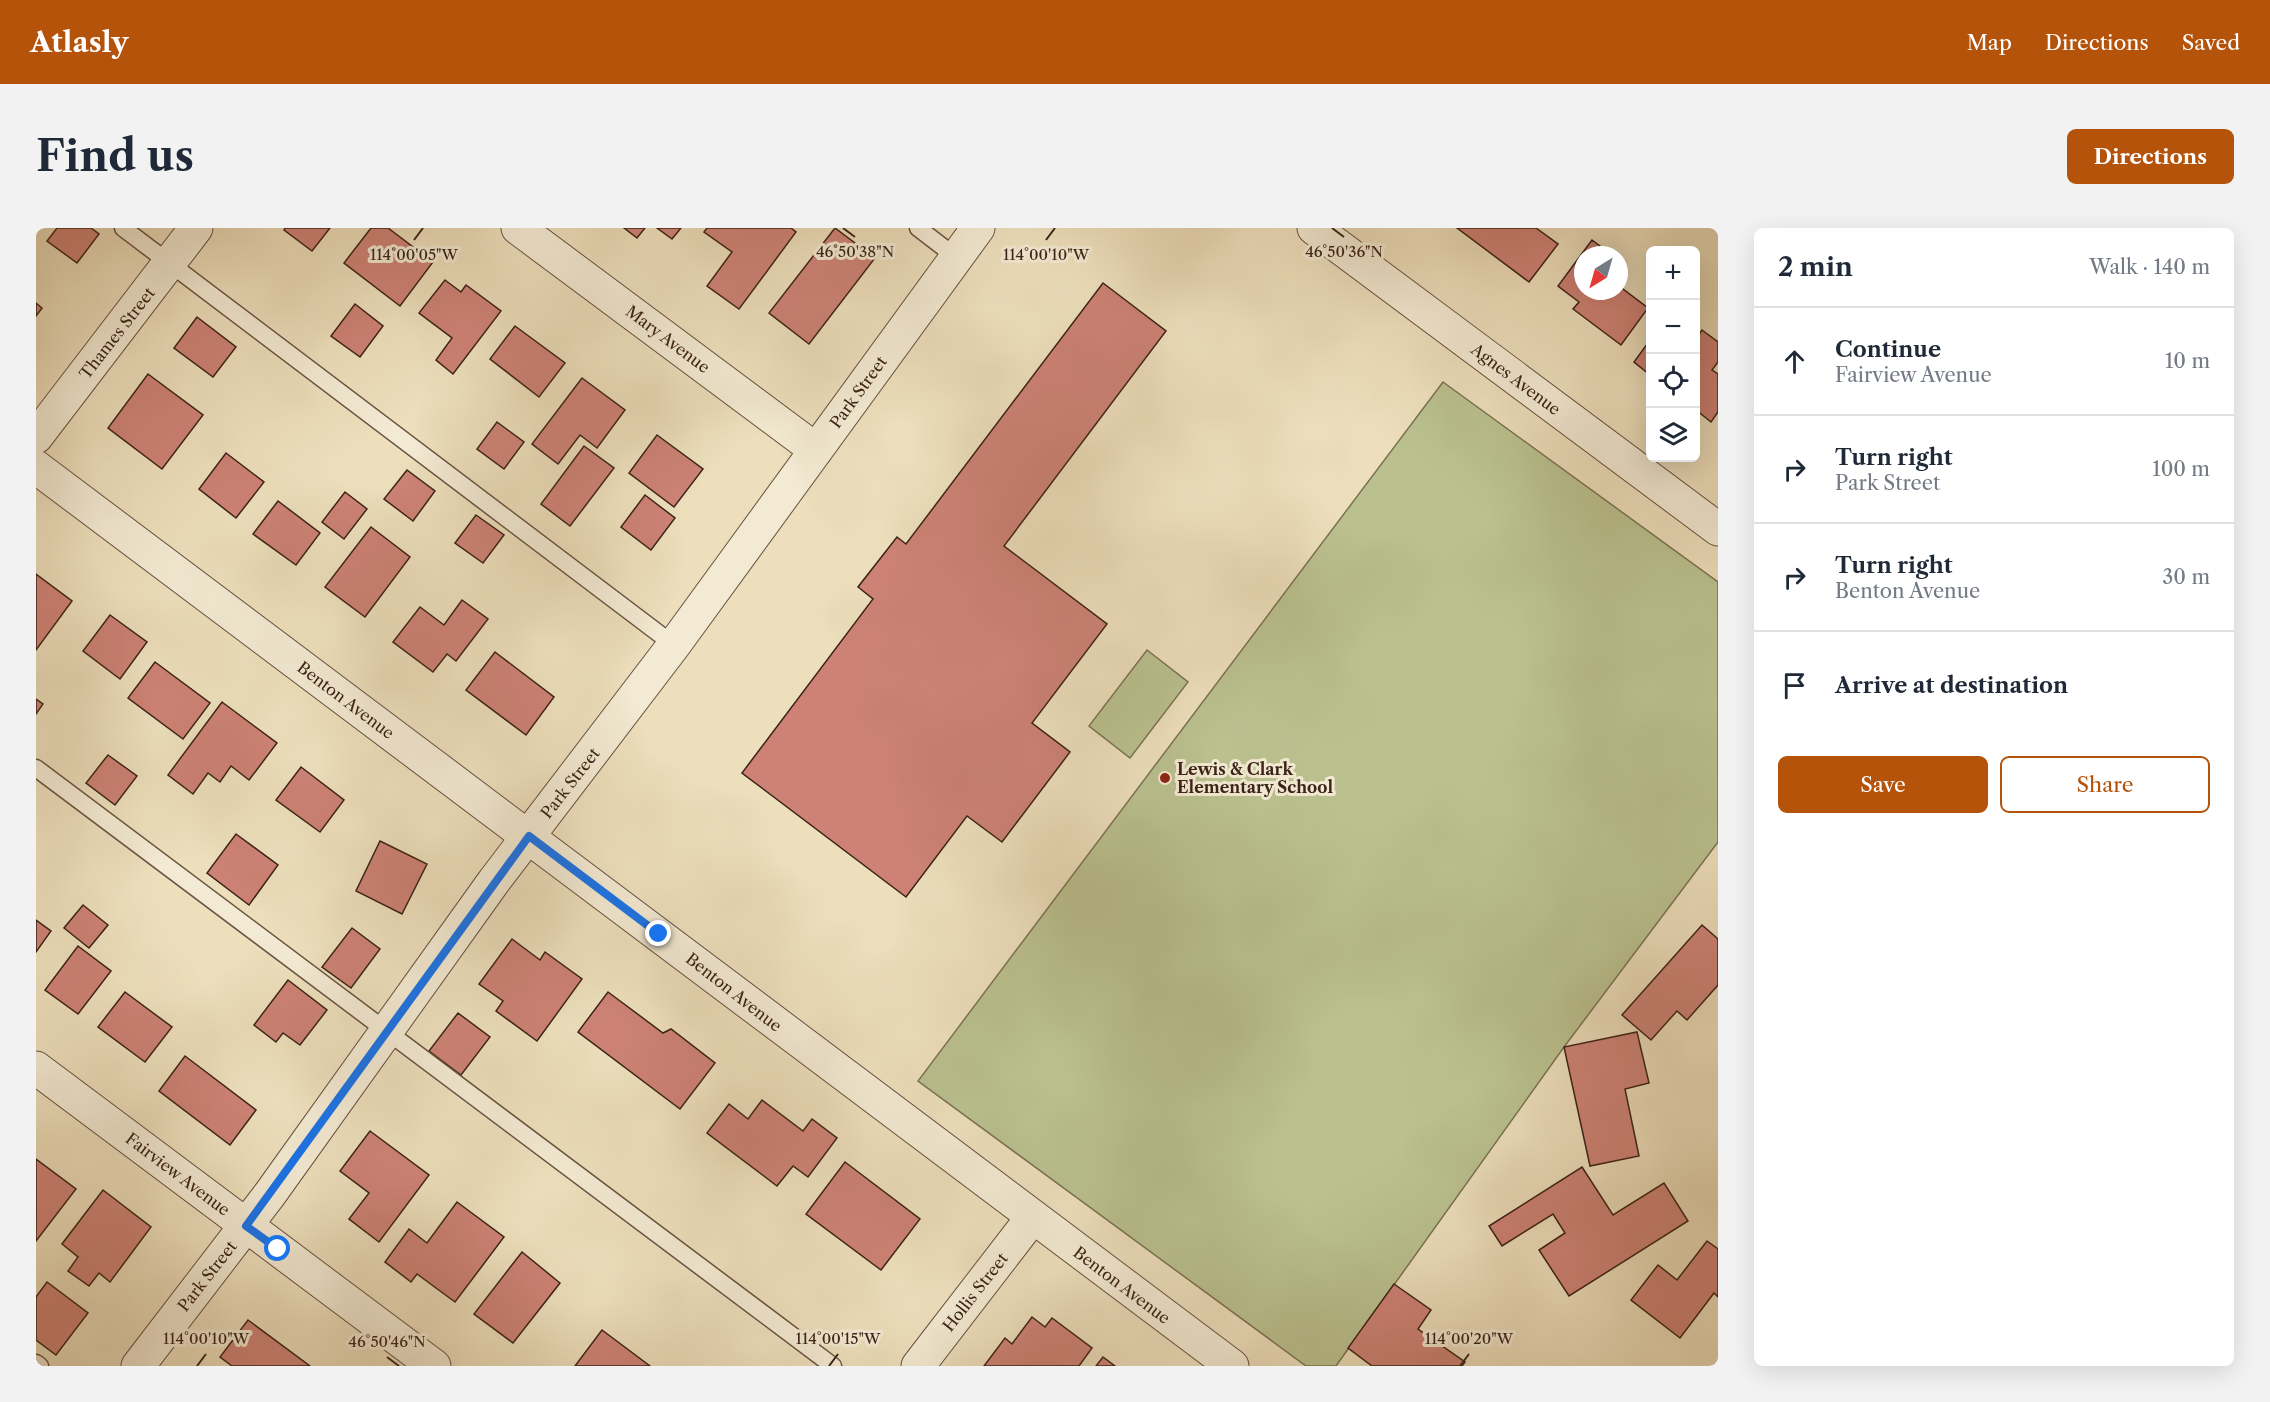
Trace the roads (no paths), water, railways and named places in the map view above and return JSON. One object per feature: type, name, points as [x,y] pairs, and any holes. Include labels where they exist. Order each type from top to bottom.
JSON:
[{"type":"street","name":"Thames Street","points":[[36,437],[196,228]]},
{"type":"street","name":"Mary Avenue","points":[[518,228],[816,450]]},
{"type":"street","name":"Park Street","points":[[138,1366],[246,1226],[529,836],[674,645],[978,228]]},
{"type":"street","name":"Agnes Avenue","points":[[1314,228],[1718,530]]},
{"type":"street","name":"Benton Avenue","points":[[36,467],[529,836],[1032,1218],[1232,1366]]},
{"type":"street","name":"Fairview Avenue","points":[[36,1068],[434,1366]]},
{"type":"street","name":"Hollis Street","points":[[918,1366],[1032,1218]]},
{"type":"lane","points":[[123,228],[674,645]]},
{"type":"lane","points":[[918,228],[956,257]]},
{"type":"lane","points":[[36,768],[833,1366]]},
{"type":"lane","points":[[36,1363],[40,1366]]},
{"type":"place","name":"Lewis & Clark Elementary School","points":[[1165,778]]}]
